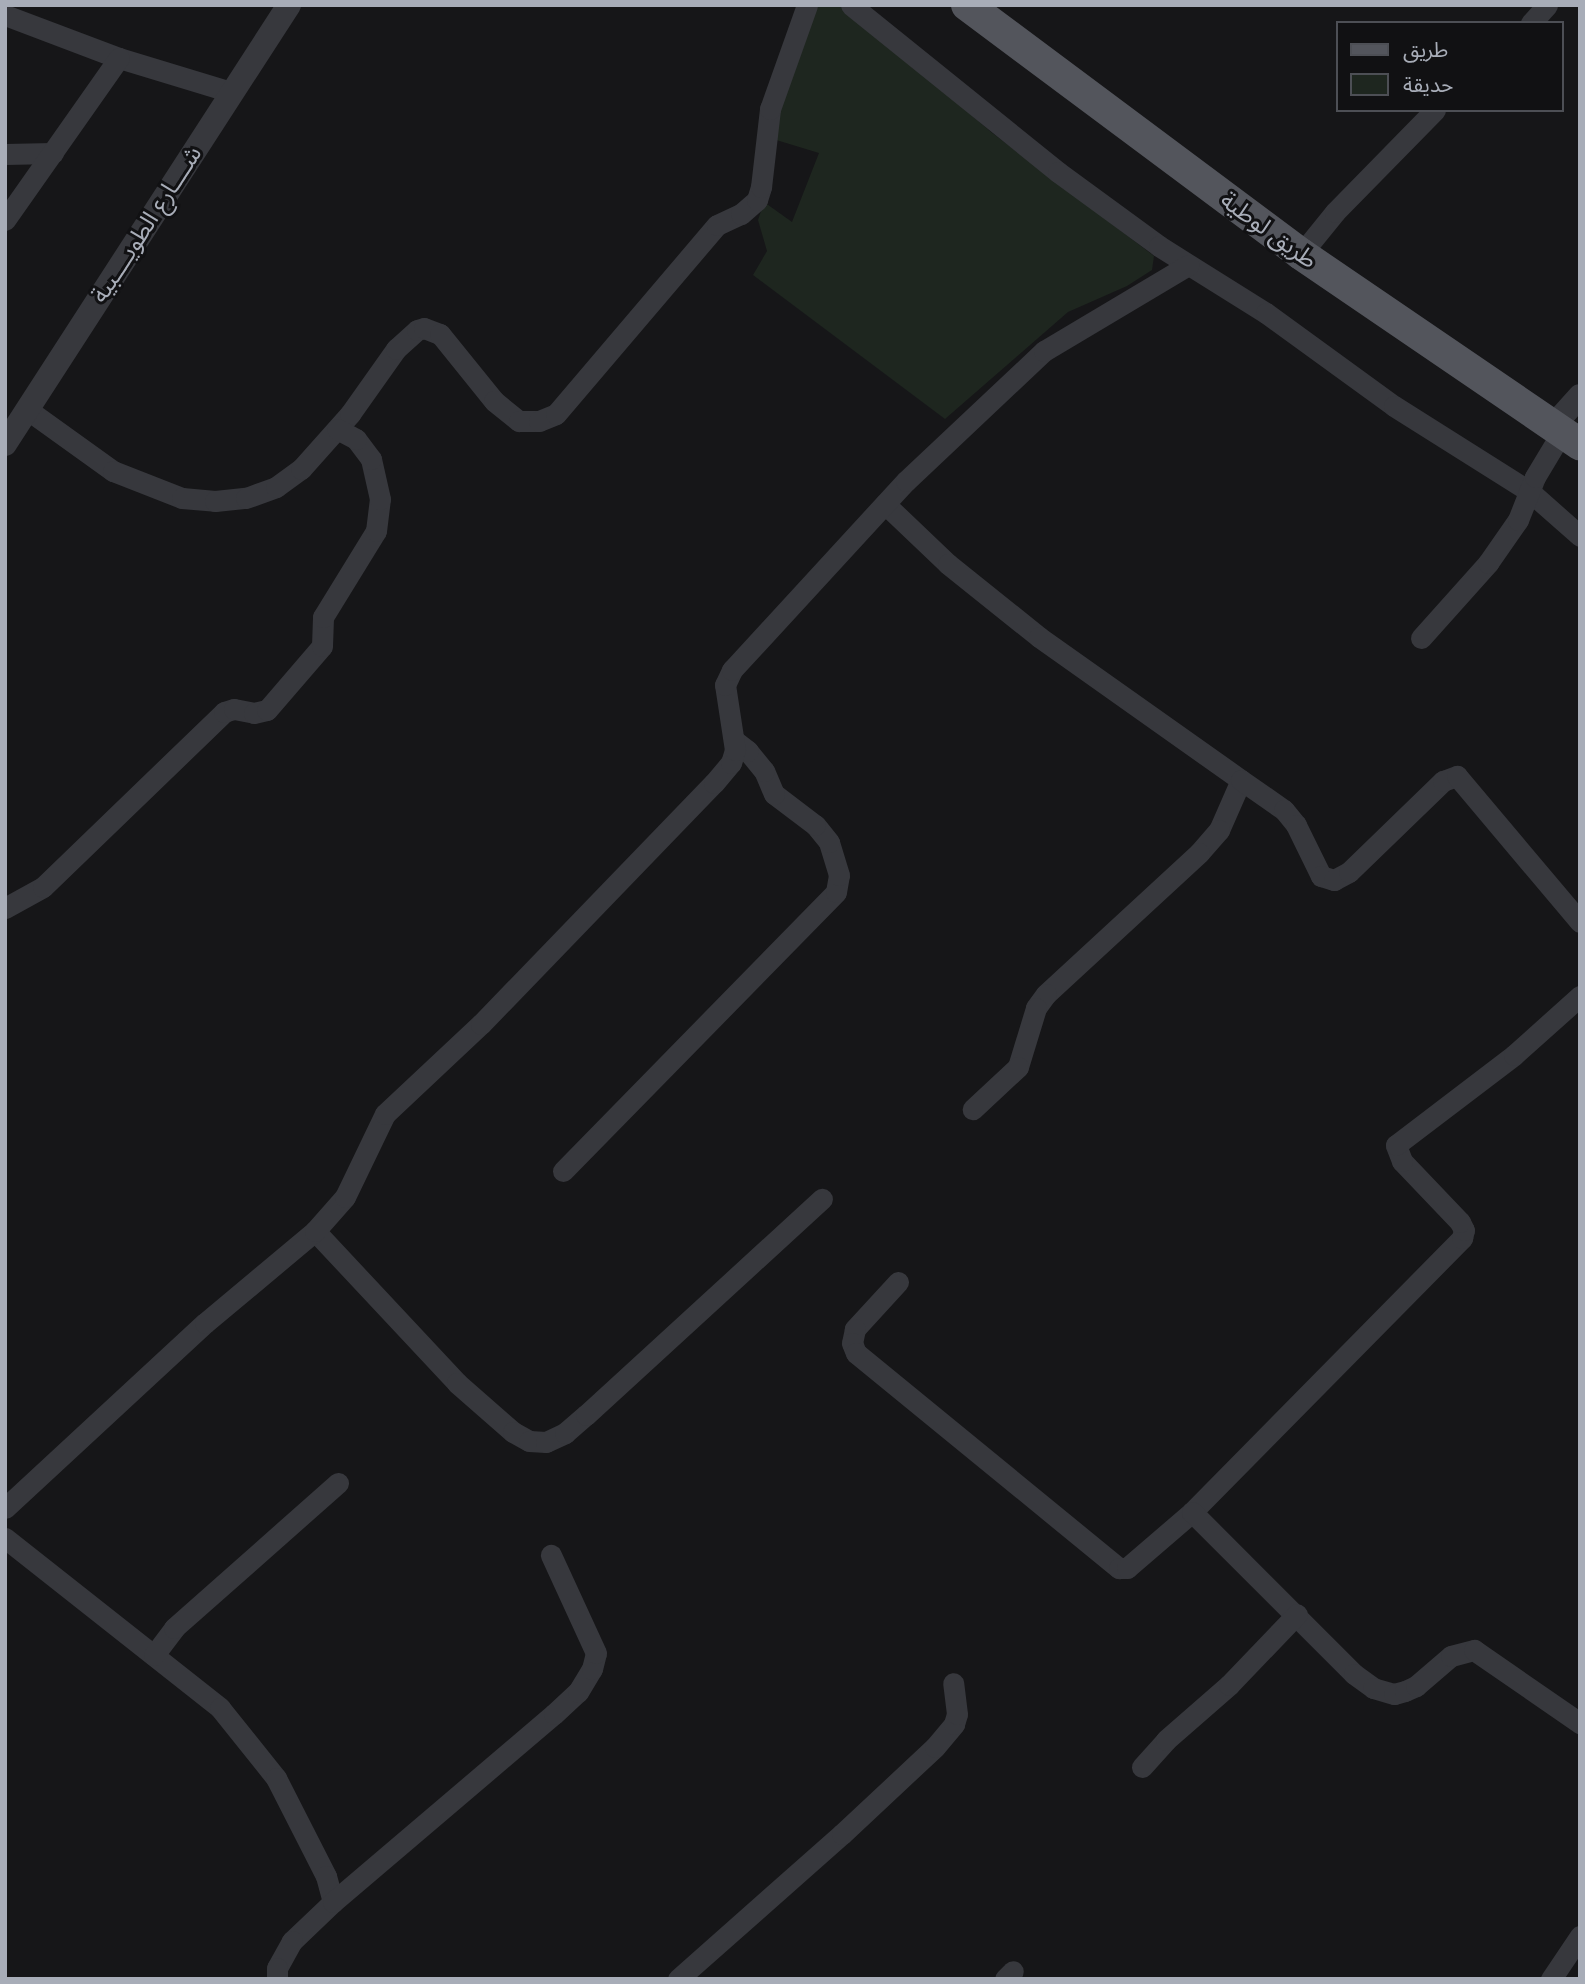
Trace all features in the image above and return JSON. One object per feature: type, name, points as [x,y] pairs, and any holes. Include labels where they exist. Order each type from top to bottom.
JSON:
[{"type":"main road","name":"طريق لوطية","points":[[967,5],[1301,254],[1570,434]]},
{"type":"street","name":"شــــارع الطويــــبية","points":[[5,444],[289,5]]},
{"type":"street","points":[[28,410],[113,471],[182,498],[215,501],[246,498],[276,487],[301,469],[337,429],[406,337],[424,328],[440,334],[495,401],[519,421],[539,421],[556,414],[717,225],[741,214],[757,200],[761,187],[770,109],[807,5]]},
{"type":"street","points":[[851,5],[1058,172],[1188,265],[1266,313],[1394,406],[1529,491],[1580,536]]},
{"type":"street","points":[[1533,21],[1547,5]]},
{"type":"street","points":[[6,18],[119,58],[231,92]]},
{"type":"street","points":[[5,220],[119,58]]},
{"type":"street","points":[[1301,254],[1335,212],[1433,112]]},
{"type":"street","points":[[5,154],[53,153]]},
{"type":"street","points":[[5,1508],[205,1323],[315,1231],[345,1197],[385,1114],[481,1024],[714,783],[731,763],[735,741],[725,685],[732,670],[885,504],[941,446],[1044,351],[1188,265]]},
{"type":"street","points":[[1421,638],[1488,563],[1518,520],[1529,491],[1570,434],[1580,397]]},
{"type":"street","points":[[5,908],[43,887],[224,712],[234,709],[254,713],[267,710],[321,646],[323,617],[376,531],[380,499],[371,459],[356,439],[337,429]]},
{"type":"street","points":[[885,504],[939,555],[1039,637],[1284,810],[1296,825],[1321,876],[1334,880],[1349,872],[1443,781],[1457,776],[1580,922]]},
{"type":"street","points":[[564,1171],[836,892],[839,875],[829,842],[815,825],[774,794],[764,771],[748,751],[735,741]]},
{"type":"street","points":[[974,1109],[1018,1067],[1036,1008],[1046,994],[1199,853],[1219,830],[1241,780]]},
{"type":"street","points":[[898,1283],[855,1329],[852,1343],[856,1353],[1119,1568],[1132,1565],[1192,1512],[1462,1238],[1464,1230],[1460,1222],[1395,1151],[1398,1141],[1514,1055],[1580,996]]},
{"type":"street","points":[[315,1231],[457,1383],[513,1432],[528,1441],[546,1442],[565,1433],[594,1409],[822,1199]]},
{"type":"street","points":[[154,1655],[174,1628],[338,1483]]},
{"type":"street","points":[[1192,1512],[1297,1614],[1354,1674],[1382,1692],[1394,1694],[1416,1686],[1451,1656],[1474,1650],[1580,1723]]},
{"type":"street","points":[[5,1538],[220,1708],[276,1778],[327,1876],[333,1902]]},
{"type":"street","points":[[277,1979],[277,1968],[292,1941],[333,1902],[578,1692],[592,1670],[596,1653],[551,1555]]},
{"type":"street","points":[[1142,1767],[1166,1740],[1229,1685],[1297,1614]]},
{"type":"street","points":[[678,1979],[842,1834],[935,1747],[954,1724],[957,1714],[953,1683]]},
{"type":"street","points":[[1551,1979],[1580,1936]]},
{"type":"green space","points":[[816,5],[843,5],[991,132],[1154,256],[1152,270],[1127,286],[1068,312],[945,419],[753,275],[767,251],[758,220],[764,202],[792,222],[819,153],[773,139],[786,80]]}]
